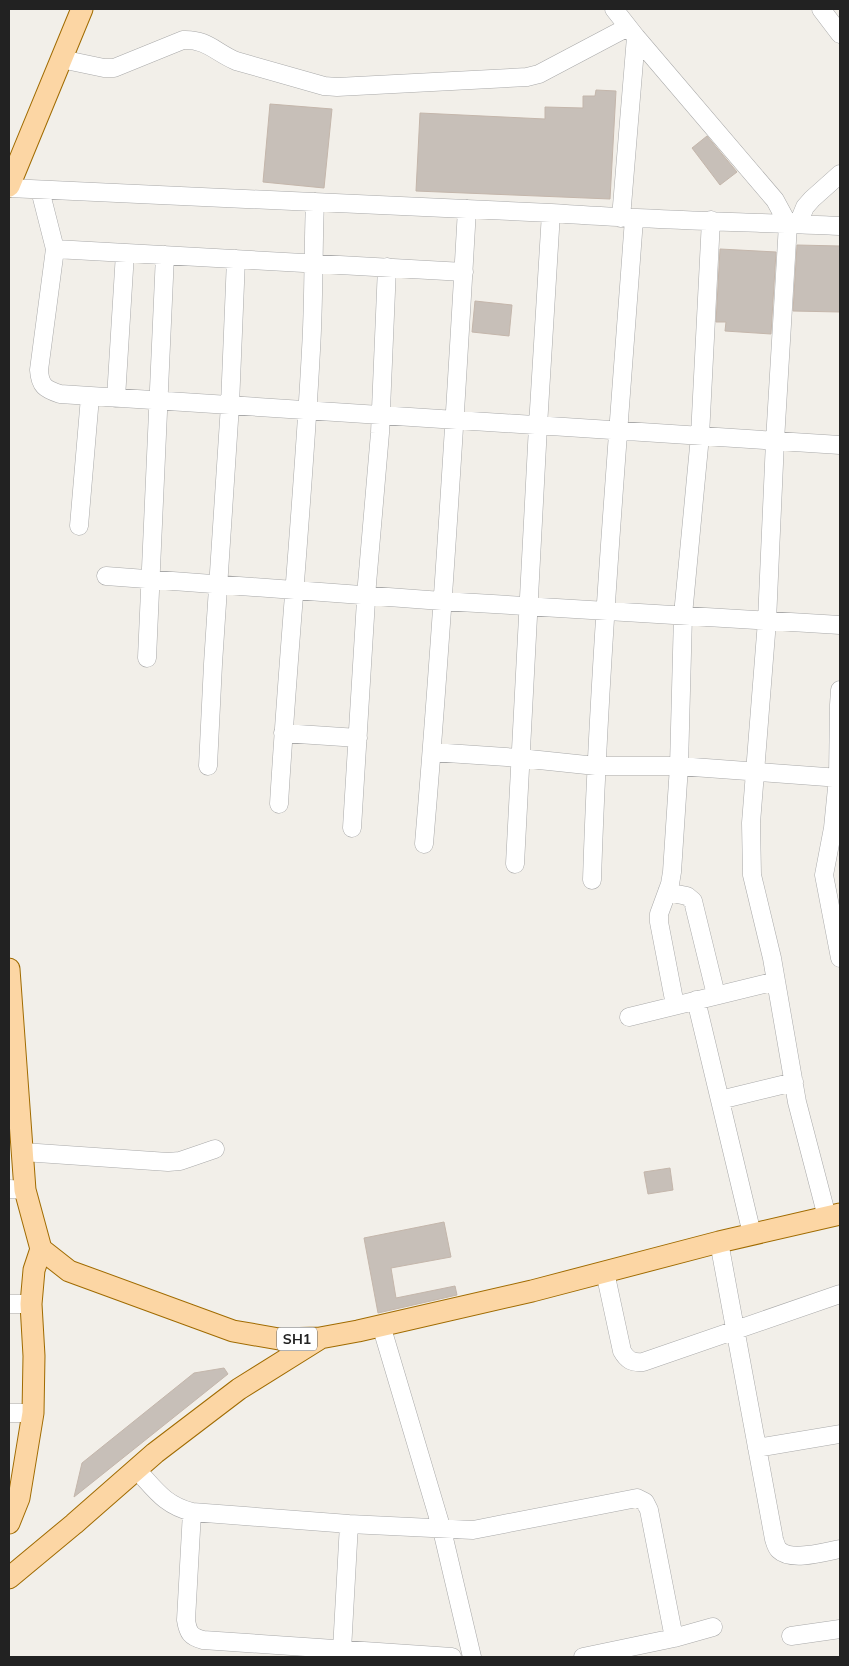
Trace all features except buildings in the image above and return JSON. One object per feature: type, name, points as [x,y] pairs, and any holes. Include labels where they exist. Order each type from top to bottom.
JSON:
[{"type":"main road","points":[[9,187],[82,9]]},
{"type":"main road","points":[[9,969],[12,1057],[23,1152],[17,1190],[41,1249],[34,1270],[31,1304],[34,1356],[33,1413],[16,1469],[19,1498],[9,1523]]},
{"type":"main road","name":"SH1","points":[[41,1249],[69,1271],[233,1331],[279,1339],[320,1338],[523,1293],[719,1242],[834,1216]]},
{"type":"main road","points":[[9,1578],[74,1524],[155,1452],[239,1389],[320,1338]]},
{"type":"street","points":[[820,9],[840,34]]},
{"type":"street","points":[[62,59],[104,68],[114,68],[183,40],[194,40],[205,42],[236,61],[324,86],[337,87],[527,77],[539,74],[626,20]]},
{"type":"street","points":[[592,880],[596,766],[605,611],[619,431],[627,218],[626,20]]},
{"type":"street","points":[[626,20],[793,224]]},
{"type":"street","points":[[834,1216],[797,1102],[772,958],[752,875],[751,823],[766,621],[774,441],[793,224],[812,199],[840,174]]},
{"type":"street","points":[[9,187],[627,218],[840,226]]},
{"type":"street","points":[[40,190],[54,250],[39,370],[40,381],[47,390],[60,394],[90,397],[307,409],[454,421],[840,445]]},
{"type":"street","points":[[279,804],[312,348],[315,202]]},
{"type":"street","points":[[424,844],[432,752],[468,209]]},
{"type":"street","points":[[515,864],[551,213]]},
{"type":"street","points":[[675,1005],[659,914],[670,884],[672,872],[679,766],[683,615],[700,436],[711,220]]},
{"type":"street","points":[[54,250],[313,262],[464,272]]},
{"type":"street","points":[[116,398],[124,253]]},
{"type":"street","points":[[147,658],[165,255]]},
{"type":"street","points":[[208,766],[230,405],[236,259]]},
{"type":"street","points":[[352,828],[381,415],[387,268]]},
{"type":"street","points":[[79,526],[90,397]]},
{"type":"street","points":[[106,576],[442,601],[840,626]]},
{"type":"street","points":[[840,690],[839,778],[833,828],[824,875],[834,899],[840,958]]},
{"type":"street","points":[[283,733],[358,738]]},
{"type":"street","points":[[432,752],[520,758],[596,766],[679,766],[839,778]]},
{"type":"street","points":[[667,892],[687,896],[693,901],[716,995]]},
{"type":"street","points":[[629,1017],[776,980]]},
{"type":"street","points":[[696,1000],[752,1234]]},
{"type":"street","points":[[720,1100],[794,1082]]},
{"type":"street","points":[[23,1152],[168,1162],[180,1161],[215,1149]]},
{"type":"street","points":[[719,1242],[774,1539],[778,1549],[787,1554],[800,1556],[840,1549]]},
{"type":"street","points":[[605,1272],[622,1351],[626,1358],[634,1362],[642,1362],[840,1294]]},
{"type":"street","points":[[9,1304],[31,1304]]},
{"type":"street","points":[[381,1325],[442,1530],[472,1657]]},
{"type":"street","points":[[9,1413],[33,1413]]},
{"type":"street","points":[[757,1448],[840,1434]]},
{"type":"street","points":[[136,1469],[166,1502],[178,1509],[192,1512],[442,1530],[473,1530],[637,1498],[645,1502],[649,1510],[674,1638]]},
{"type":"street","points":[[192,1512],[186,1620],[187,1631],[193,1638],[452,1657]]},
{"type":"street","points":[[342,1650],[349,1524]]},
{"type":"street","points":[[583,1657],[674,1638],[713,1627]]},
{"type":"street","points":[[791,1636],[840,1628]]}]
